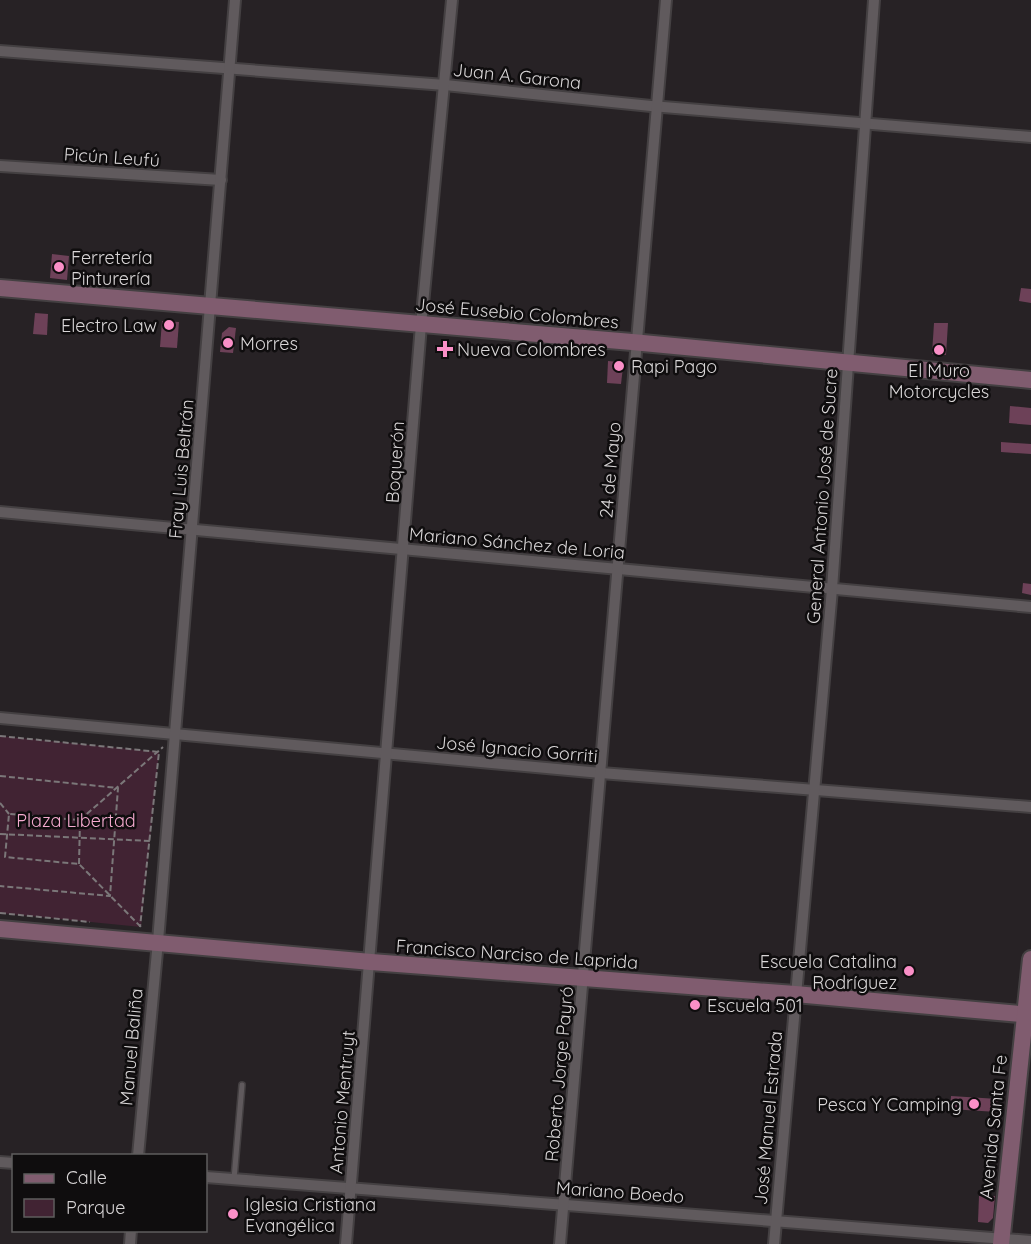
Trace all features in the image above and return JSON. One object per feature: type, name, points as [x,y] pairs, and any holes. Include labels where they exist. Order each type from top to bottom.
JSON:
[{"type":"street","name":"Fray Luis Beltrán","points":[[158,941],[236,0]]},
{"type":"street","name":"Boquerón","points":[[371,962],[422,325],[452,0]]},
{"type":"street","name":"24 de Mayo","points":[[585,979],[666,0]]},
{"type":"street","name":"General Antonio José de Sucre","points":[[795,994],[832,589],[874,0]]},
{"type":"street","name":"Juan A. Garona","points":[[0,51],[445,85],[657,106],[1031,137]]},
{"type":"street","name":"Picún Leufú","points":[[0,166],[221,180]]},
{"type":"street","name":"José Eusebio Colombres","points":[[0,288],[637,343],[1031,380]]},
{"type":"street","name":"Mariano Sánchez de Loria","points":[[0,512],[1031,607]]},
{"type":"street","name":"José Ignacio Gorriti","points":[[0,718],[601,773],[814,788],[1031,807]]},
{"type":"street","name":"Francisco Narciso de Laprida","points":[[0,929],[158,941],[371,962],[795,994],[1028,1015]]},
{"type":"street","name":"Manuel Baliña","points":[[138,1154],[158,941]]},
{"type":"street","name":"Avenida Santa Fe","points":[[1001,1241],[1028,1015],[1031,959]]},
{"type":"street","name":"Antonio Mentruyt","points":[[346,1244],[371,962]]},
{"type":"street","name":"Roberto Jorge Payró","points":[[560,1244],[585,979]]},
{"type":"street","name":"José Manuel Estrada","points":[[774,1244],[795,994]]},
{"type":"street","name":"Mariano Boedo","points":[[207,1177],[776,1221],[1001,1241],[1031,1241]]},
{"type":"lane","points":[[234,1179],[242,1085]]},
{"type":"path","points":[[0,736],[159,752]]},
{"type":"path","points":[[9,814],[80,820],[159,752]]},
{"type":"path","points":[[141,927],[159,752]]},
{"type":"path","points":[[0,776],[117,788]]},
{"type":"path","points":[[110,896],[117,788]]},
{"type":"path","points":[[0,803],[9,814],[4,857]]},
{"type":"path","points":[[79,864],[80,820]]},
{"type":"path","points":[[0,834],[150,841]]},
{"type":"path","points":[[0,860],[4,857],[79,864],[141,927]]},
{"type":"path","points":[[0,886],[110,896]]},
{"type":"path","points":[[0,913],[94,922]]},
{"type":"path","points":[[129,926],[141,927]]},
{"type":"green space","name":"Plaza Libertad","points":[[0,736],[159,752],[141,927],[0,913]]},
{"type":"building","name":"Ferretería Pinturería","points":[[52,254],[69,256],[67,280],[50,278]]},
{"type":"building","points":[[1021,288],[1031,289],[1031,303],[1019,301]]},
{"type":"building","points":[[35,313],[48,314],[47,335],[33,334]]},
{"type":"building","points":[[162,321],[179,322],[177,348],[160,347]]},
{"type":"building","points":[[934,323],[948,323],[946,355],[932,354]]},
{"type":"building","name":"Morres","points":[[229,327],[236,328],[233,353],[220,352],[222,333]]},
{"type":"building","points":[[608,361],[619,362],[623,367],[621,384],[607,383]]},
{"type":"building","points":[[1010,406],[1031,408],[1031,425],[1009,423]]},
{"type":"building","points":[[1001,442],[1031,444],[1031,454],[1001,452]]},
{"type":"building","points":[[1023,583],[1031,584],[1031,595],[1022,593]]},
{"type":"building","name":"Pesca Y Camping","points":[[951,1096],[998,1099],[997,1112],[950,1109]]},
{"type":"building","points":[[979,1196],[995,1196],[993,1218],[988,1223],[978,1222]]},
{"type":"place","name":"Ferretería Pinturería","points":[[59,267]]},
{"type":"place","name":"Electro Law","points":[[169,325]]},
{"type":"place","name":"Morres","points":[[228,343]]},
{"type":"place","name":"Nueva Colombres","points":[[445,349]]},
{"type":"place","name":"El Muro Motorcycles","points":[[939,350]]},
{"type":"place","name":"Rapi Pago","points":[[619,366]]},
{"type":"place","name":"Escuela Catalina Rodríguez","points":[[909,971]]},
{"type":"place","name":"Escuela 501","points":[[695,1005]]},
{"type":"place","name":"Pesca Y Camping","points":[[974,1104]]},
{"type":"place","name":"Iglesia Cristiana Evangélica","points":[[233,1214]]}]
